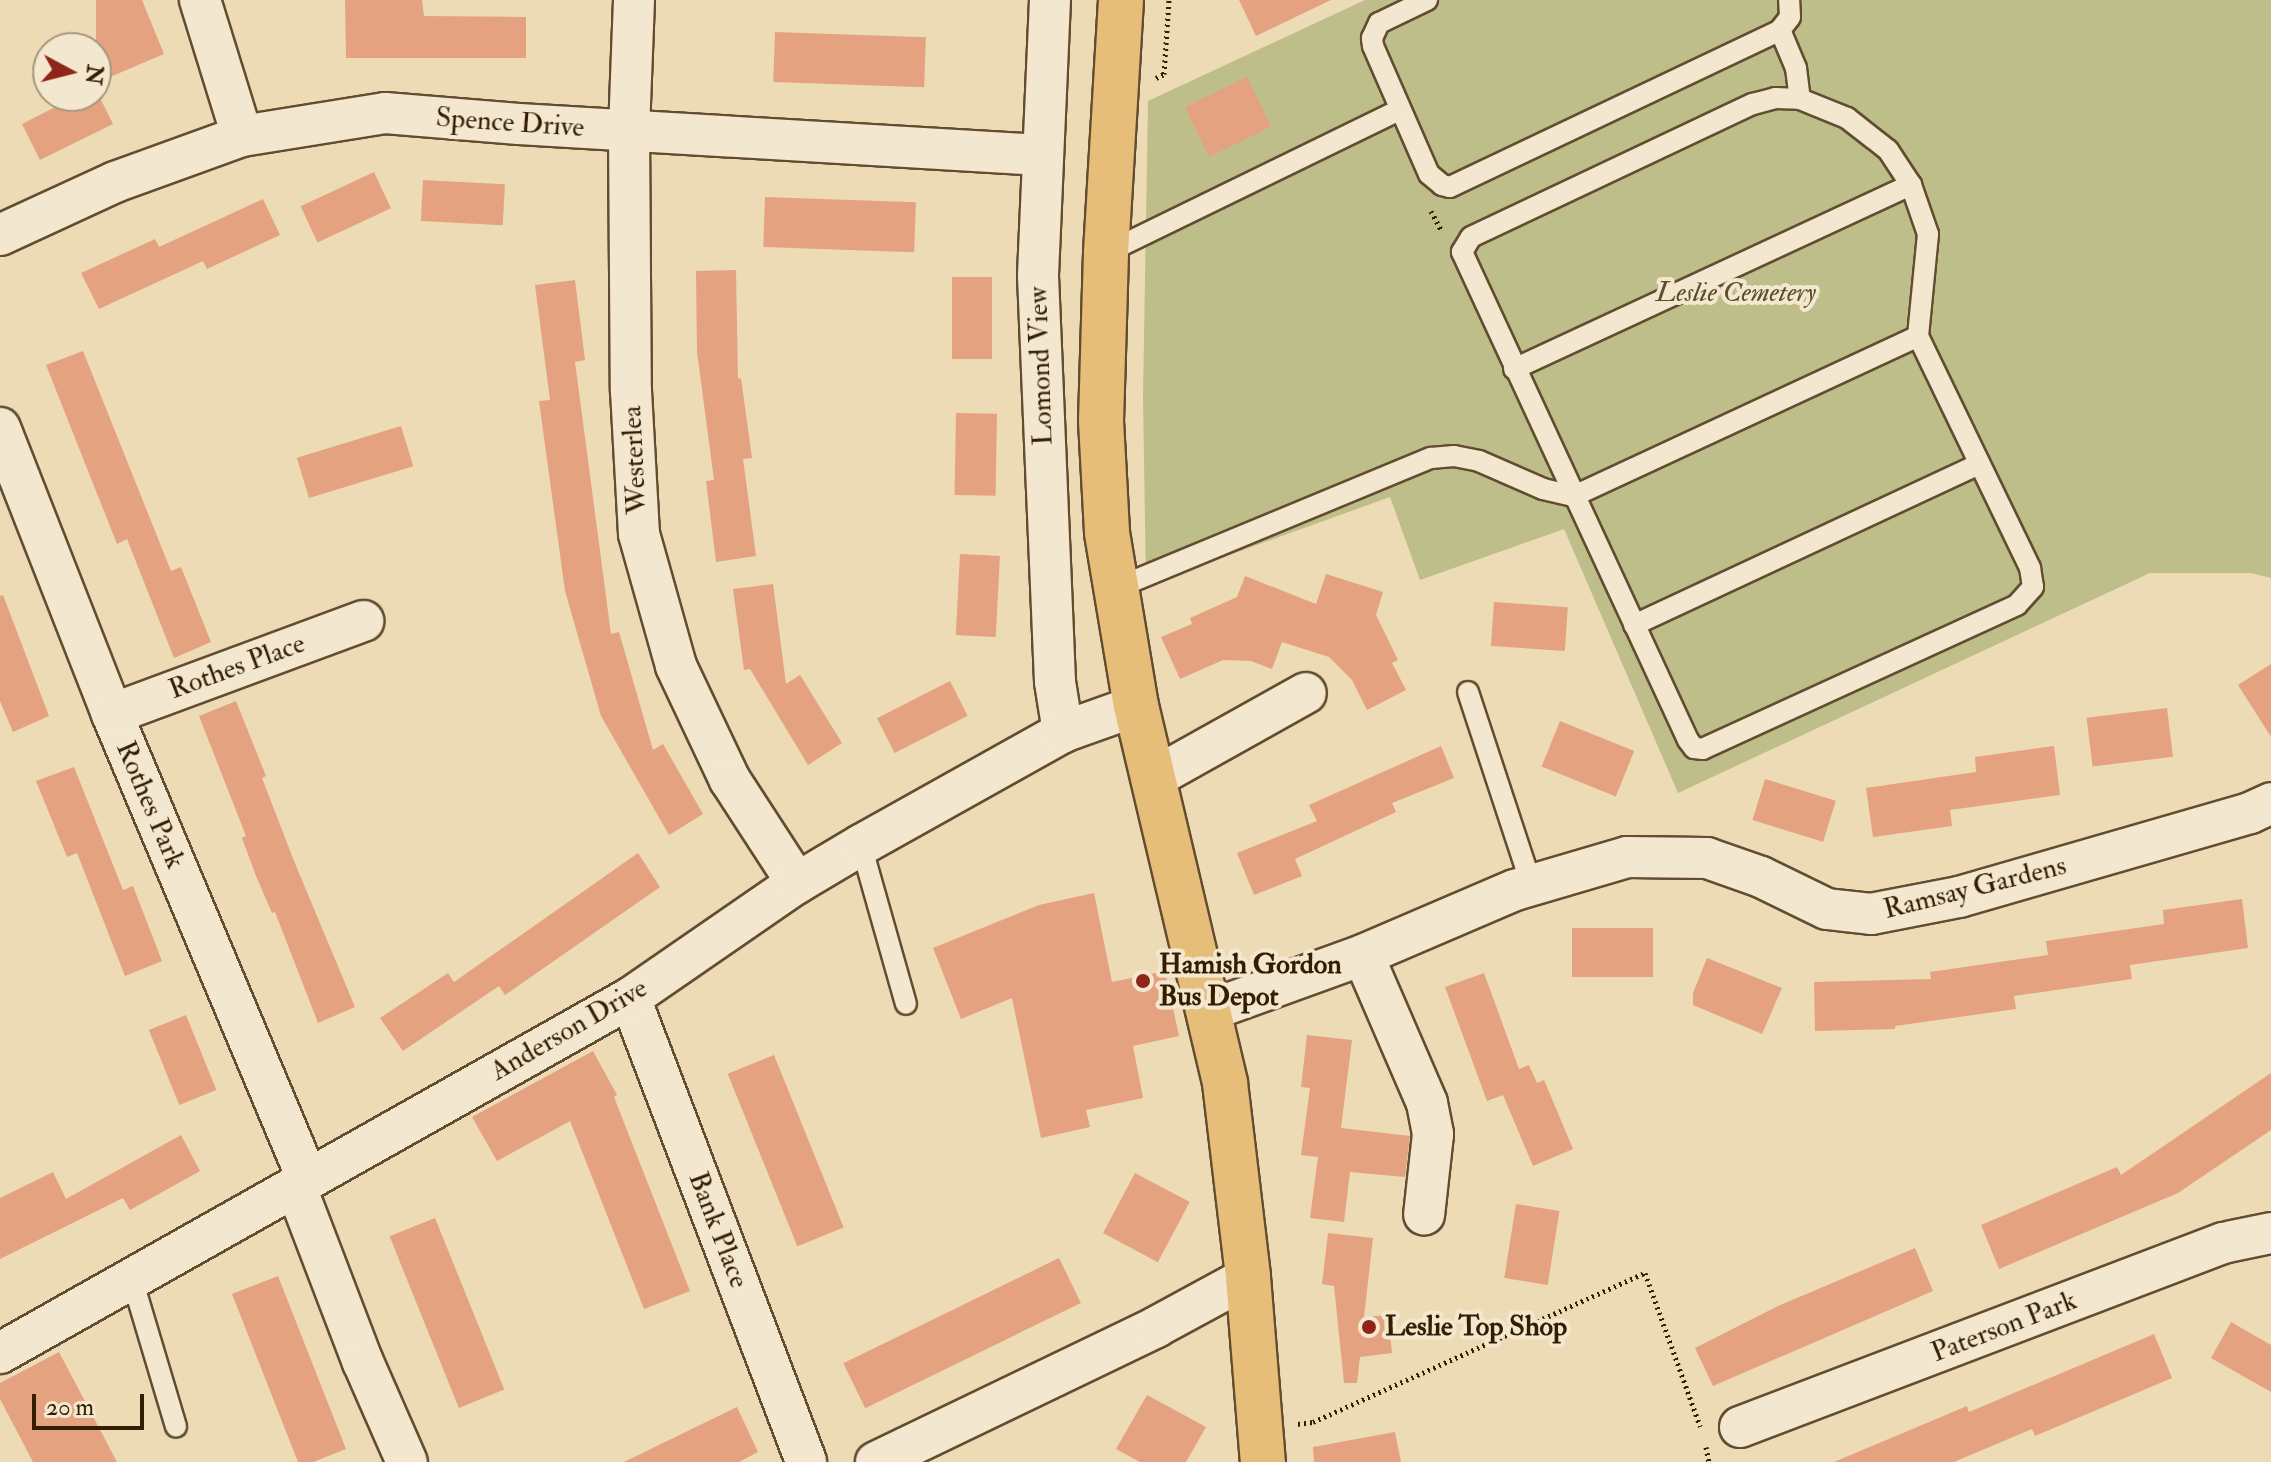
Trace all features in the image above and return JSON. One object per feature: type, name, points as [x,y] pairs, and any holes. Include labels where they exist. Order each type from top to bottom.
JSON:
[{"type":"main road","points":[[1121,0],[1106,253],[1101,421],[1114,589],[1152,779],[1211,1010],[1234,1143],[1262,1446]]},
{"type":"street","points":[[200,0],[242,136]]},
{"type":"street","name":"Westerlea","points":[[634,0],[629,131],[631,391],[639,534],[676,666],[730,780],[797,883]]},
{"type":"street","name":"Lomond View","points":[[1050,0],[1038,276],[1055,682],[1063,732]]},
{"type":"street","name":"Spence Drive","points":[[0,235],[115,182],[242,136],[385,113],[1041,155]]},
{"type":"street","name":"Rothes Park","points":[[0,428],[301,1182]]},
{"type":"street","name":"Rothes Place","points":[[112,714],[363,621]]},
{"type":"street","points":[[1152,779],[1306,693]]},
{"type":"street","name":"Anderson Drive","points":[[0,1353],[630,998],[797,883],[861,845],[1063,732],[1136,706]]},
{"type":"street","name":"Ramsay Gardens","points":[[1211,1010],[1363,955],[1531,884],[1627,857],[1707,858],[1761,877],[1827,909],[1871,914],[1959,897],[2250,813],[2271,803]]},
{"type":"street","points":[[1363,955],[1427,1103],[1433,1134],[1424,1215]]},
{"type":"street","name":"Bank Place","points":[[630,998],[806,1462]]},
{"type":"street","points":[[301,1182],[363,1362],[407,1462]]},
{"type":"street","name":"Paterson Park","points":[[1740,1427],[2223,1243],[2271,1233]]},
{"type":"street","points":[[876,1462],[1156,1327],[1248,1277]]},
{"type":"lane","points":[[1427,0],[1385,19],[1372,38],[1399,110],[1429,174],[1442,185],[1460,184],[1780,30],[1790,17],[1789,0]]},
{"type":"lane","points":[[1780,30],[1796,68],[1800,99]]},
{"type":"lane","points":[[1775,98],[1800,99],[1827,107],[1871,134],[1888,150],[1911,185],[1928,234],[1918,336],[2033,579],[2026,599],[1976,625],[1703,749],[1694,748],[1464,261],[1463,247],[1471,237],[1753,104],[1775,98]]},
{"type":"lane","points":[[1106,253],[1399,110]]},
{"type":"lane","points":[[1514,369],[1911,185]]},
{"type":"lane","points":[[1114,589],[1431,458],[1454,456],[1479,461],[1543,489],[1574,496],[1918,336]]},
{"type":"lane","points":[[1634,625],[1979,464]]},
{"type":"lane","points":[[1468,692],[1531,884]]},
{"type":"lane","points":[[861,845],[906,1004]]},
{"type":"lane","points":[[132,1279],[176,1427]]},
{"type":"path","points":[[1144,86],[1164,74],[1169,0]]},
{"type":"path","points":[[1442,185],[1431,201],[1431,211],[1446,239],[1463,247]]},
{"type":"path","points":[[1262,1446],[1645,1273],[1705,1440],[1709,1462]]},
{"type":"green space","name":"Leslie Cemetery","points":[[1365,0],[2271,0],[2271,578],[2251,573],[2150,573],[1678,793],[1564,529],[1420,580],[1390,497],[1146,585],[1143,397],[1148,101]]},
{"type":"building","points":[[96,0],[142,0],[164,54],[112,76],[112,32],[96,32]]},
{"type":"building","points":[[345,0],[422,0],[424,16],[526,17],[526,58],[346,58]]},
{"type":"building","points":[[1239,0],[1331,0],[1256,36]]},
{"type":"building","points":[[775,32],[926,37],[924,87],[773,82]]},
{"type":"building","points":[[1247,77],[1271,126],[1209,157],[1185,107]]},
{"type":"building","points":[[46,112],[107,112],[113,124],[40,160],[22,124]]},
{"type":"building","points":[[374,172],[391,208],[317,242],[301,206]]},
{"type":"building","points":[[423,180],[505,184],[503,225],[421,221]]},
{"type":"building","points":[[765,197],[916,202],[914,252],[763,247]]},
{"type":"building","points":[[263,199],[280,235],[207,269],[203,261],[99,309],[81,273],[155,239],[159,247]]},
{"type":"building","points":[[736,270],[738,379],[741,378],[752,458],[743,459],[756,556],[716,562],[706,481],[714,480],[697,352],[696,271]]},
{"type":"building","points":[[952,277],[992,277],[992,359],[952,359]]},
{"type":"building","points":[[575,280],[585,360],[575,362],[611,634],[619,632],[653,750],[663,744],[703,814],[669,835],[601,716],[565,591],[539,401],[550,400],[535,285]]},
{"type":"building","points":[[83,351],[171,571],[181,567],[211,642],[174,658],[127,539],[117,544],[46,365]]},
{"type":"building","points":[[956,413],[997,414],[996,496],[955,495]]},
{"type":"building","points":[[401,426],[413,466],[309,498],[297,458]]},
{"type":"building","points":[[960,554],[1000,556],[996,637],[956,635]]},
{"type":"building","points":[[1326,574],[1383,592],[1376,615],[1398,660],[1392,663],[1406,690],[1367,710],[1352,680],[1329,657],[1282,642],[1272,669],[1251,661],[1223,660],[1180,679],[1161,637],[1192,624],[1190,618],[1237,597],[1245,576],[1316,604]]},
{"type":"building","points":[[773,584],[786,684],[800,675],[842,743],[808,765],[750,669],[744,670],[733,589]]},
{"type":"building","points":[[3,595],[49,716],[13,732],[0,701],[0,596]]},
{"type":"building","points":[[1494,602],[1568,607],[1565,651],[1491,646]]},
{"type":"building","points":[[2271,664],[2271,737],[2238,685]]},
{"type":"building","points":[[950,681],[968,716],[895,753],[877,718]]},
{"type":"building","points":[[236,701],[266,776],[262,778],[294,861],[355,1007],[318,1023],[275,912],[272,913],[256,876],[242,838],[246,836],[199,716]]},
{"type":"building","points":[[2167,708],[2173,757],[2093,767],[2087,718]]},
{"type":"building","points":[[1560,721],[1634,751],[1616,796],[1542,766]]},
{"type":"building","points":[[1441,746],[1454,778],[1392,803],[1396,812],[1295,859],[1302,876],[1254,895],[1237,853],[1317,821],[1309,805]]},
{"type":"building","points":[[2054,746],[2060,795],[1950,810],[1952,826],[1873,837],[1866,788],[1976,772],[1975,757]]},
{"type":"building","points":[[74,767],[123,890],[133,886],[162,961],[125,976],[77,853],[67,857],[36,781]]},
{"type":"building","points":[[1765,779],[1836,801],[1823,842],[1752,820]]},
{"type":"building","points":[[638,853],[660,887],[505,995],[499,986],[403,1051],[380,1018],[448,973],[454,982]]},
{"type":"building","points":[[1094,893],[1112,982],[1165,971],[1179,1036],[1133,1046],[1143,1098],[1086,1110],[1090,1127],[1041,1138],[1012,998],[961,1019],[933,948],[1039,905]]},
{"type":"building","points":[[2242,899],[2248,948],[2130,965],[2132,979],[2014,996],[2016,1009],[1895,1026],[1895,1029],[1815,1031],[1814,982],[1931,979],[1930,972],[2048,955],[2046,941],[2164,924],[2163,910]]},
{"type":"building","points":[[1572,928],[1653,928],[1653,977],[1572,977]]},
{"type":"building","points":[[1707,958],[1782,988],[1762,1034],[1693,1005],[1693,993]]},
{"type":"building","points":[[1484,973],[1519,1069],[1529,1065],[1537,1083],[1544,1080],[1573,1149],[1533,1166],[1503,1095],[1487,1101],[1445,987]]},
{"type":"building","points":[[186,1015],[216,1090],[179,1105],[149,1030]]},
{"type":"building","points":[[1307,1035],[1352,1040],[1341,1128],[1410,1136],[1405,1177],[1350,1172],[1344,1222],[1310,1218],[1318,1157],[1301,1155],[1310,1088],[1301,1087]]},
{"type":"building","points":[[593,1051],[617,1095],[614,1097],[690,1291],[644,1309],[570,1121],[497,1161],[472,1117]]},
{"type":"building","points":[[774,1055],[844,1227],[797,1246],[728,1074]]},
{"type":"building","points":[[2271,1073],[2271,1130],[2178,1193],[1999,1269],[1981,1225],[2117,1167],[2121,1175]]},
{"type":"building","points":[[181,1135],[200,1171],[130,1210],[123,1198],[0,1259],[0,1198],[53,1172],[66,1199]]},
{"type":"building","points":[[1135,1173],[1190,1202],[1158,1262],[1103,1233]]},
{"type":"building","points":[[1516,1204],[1559,1211],[1548,1285],[1504,1278]]},
{"type":"building","points":[[435,1218],[504,1390],[459,1408],[390,1236]]},
{"type":"building","points":[[1328,1233],[1373,1238],[1364,1317],[1388,1315],[1392,1353],[1360,1357],[1357,1383],[1344,1383],[1334,1286],[1322,1284]]},
{"type":"building","points":[[1915,1248],[1933,1291],[1713,1386],[1695,1348],[1778,1306]]},
{"type":"building","points":[[1059,1258],[1081,1303],[865,1408],[843,1363]]},
{"type":"building","points":[[278,1276],[346,1449],[313,1462],[298,1462],[232,1294]]},
{"type":"building","points":[[2231,1322],[2271,1345],[2271,1392],[2211,1358]]},
{"type":"building","points":[[2154,1334],[2172,1378],[2035,1436],[2032,1429],[1954,1462],[1834,1462],[1967,1406],[1969,1412]]},
{"type":"building","points":[[59,1352],[117,1462],[33,1462],[0,1399],[0,1383]]},
{"type":"building","points":[[1147,1395],[1206,1427],[1186,1462],[1140,1462],[1116,1449]]},
{"type":"building","points":[[737,1407],[758,1452],[739,1462],[624,1462]]},
{"type":"building","points":[[1395,1432],[1401,1462],[1314,1462],[1313,1447]]},
{"type":"place","name":"Hamish Gordon Bus Depot","points":[[1143,981]]},
{"type":"place","name":"Leslie Top Shop","points":[[1369,1327]]}]
